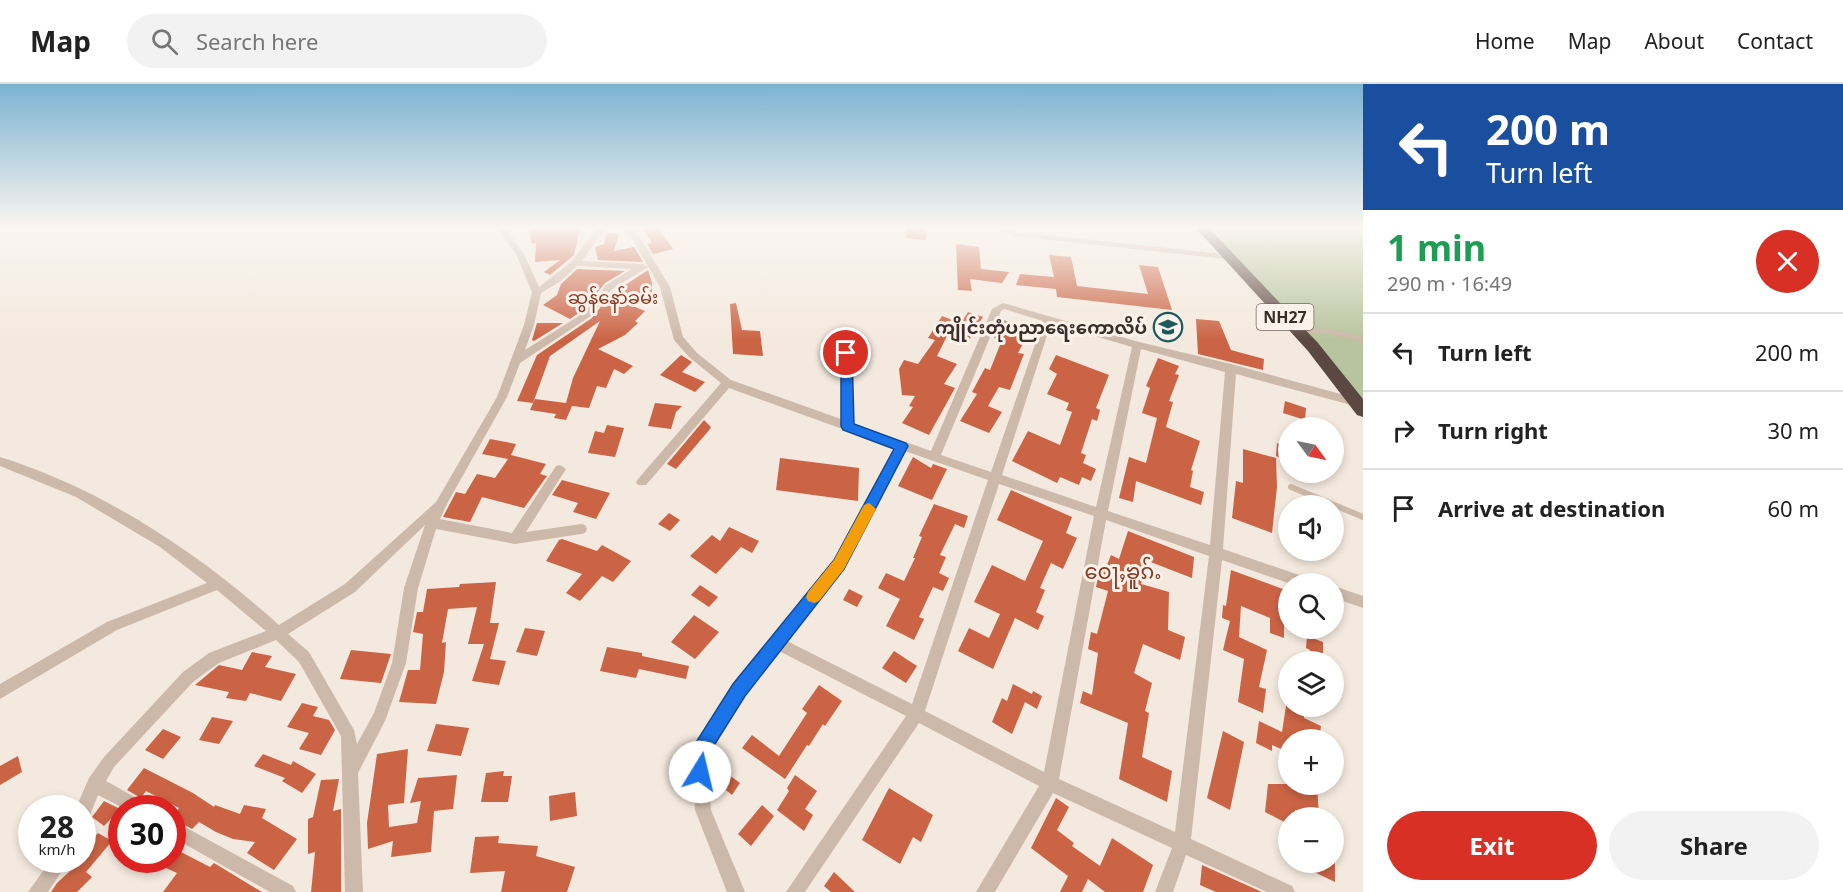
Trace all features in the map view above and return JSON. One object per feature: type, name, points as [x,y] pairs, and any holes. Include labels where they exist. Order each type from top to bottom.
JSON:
[{"type":"highway","name":"NH27","points":[[1236,265],[1299,331],[1359,406]]},
{"type":"street","points":[[351,771],[380,716],[399,663],[411,588],[432,523],[442,501],[502,397],[529,325],[537,292],[525,265]]},
{"type":"street","points":[[537,292],[558,281],[573,265]]},
{"type":"street","points":[[606,265],[648,267],[664,287],[678,338],[693,355],[727,383],[902,446],[1278,573]]},
{"type":"street","points":[[515,361],[588,314],[609,287],[648,267]]},
{"type":"street","points":[[934,457],[997,309],[1003,306],[1359,406]]},
{"type":"street","points":[[795,892],[916,714],[1048,319]]},
{"type":"street","points":[[985,892],[1050,783],[1101,513],[1137,345]]},
{"type":"street","points":[[1164,892],[1182,844],[1216,552],[1230,368]]},
{"type":"street","points":[[642,482],[727,383]]},
{"type":"street","points":[[736,892],[703,810],[699,753],[739,690],[839,565],[902,446]]},
{"type":"street","points":[[0,461],[80,494],[164,543],[249,607],[304,657],[348,735],[354,892]]},
{"type":"street","points":[[515,539],[560,469]]},
{"type":"street","points":[[90,795],[94,784],[110,762],[188,676],[214,658],[278,633],[350,588],[442,501]]},
{"type":"street","points":[[432,523],[515,539],[581,529]]},
{"type":"street","points":[[0,692],[112,626],[218,584]]},
{"type":"street","points":[[1344,595],[1363,602]]},
{"type":"street","points":[[777,643],[1050,783],[1286,892]]},
{"type":"street","points":[[94,784],[114,795]]},
{"type":"street","points":[[186,836],[287,892]]},
{"type":"street","points":[[37,892],[51,873]]},
{"type":"lane","points":[[1299,331],[1327,331],[1363,339]]},
{"type":"lane","points":[[847,426],[845,358],[846,353],[852,348]]},
{"type":"lane","points":[[1291,488],[1363,517]]},
{"type":"green space","points":[[1239,265],[1363,265],[1363,404]]},
{"type":"building","points":[[554,265],[562,265],[550,275],[544,272]]},
{"type":"building","points":[[957,265],[981,265],[981,269],[1009,272],[1002,283],[970,279],[972,291],[958,290]]},
{"type":"building","points":[[1051,265],[1073,265],[1077,286],[1148,294],[1139,265],[1158,267],[1172,310],[1057,297],[1056,289],[1016,285],[1020,274],[1054,277]]},
{"type":"building","points":[[577,269],[625,271],[605,283],[583,310],[570,319],[543,305],[557,295],[561,284]]},
{"type":"building","points":[[648,270],[652,283],[652,294],[610,295]]},
{"type":"building","points":[[609,296],[645,311],[635,321],[638,323],[625,335],[598,349],[633,366],[624,374],[614,369],[606,388],[597,386],[589,408],[572,406],[566,420],[554,418],[556,414],[530,410],[535,399],[566,403],[573,378],[600,321],[550,356],[533,403],[517,401],[537,355],[592,318]]},
{"type":"building","points":[[736,303],[742,330],[760,331],[763,356],[733,354],[730,304]]},
{"type":"building","points":[[968,312],[983,317],[967,343],[947,336],[937,356],[957,364],[944,384],[955,388],[929,435],[902,423],[913,407],[909,406],[915,396],[902,395],[899,369],[904,360],[918,364],[935,340],[928,338],[942,316],[961,323]]},
{"type":"building","points":[[1196,319],[1219,321],[1231,350],[1264,359],[1263,370],[1198,354]]},
{"type":"building","points":[[1003,320],[1031,328],[1018,353],[1024,354],[1010,390],[999,387],[988,406],[1002,412],[989,433],[960,421],[977,394],[972,392],[985,368],[990,370],[1002,340],[994,338]]},
{"type":"building","points":[[537,323],[563,323],[534,341],[532,340]]},
{"type":"building","points":[[681,355],[692,362],[682,372],[705,382],[695,392],[660,375]]},
{"type":"building","points":[[1056,355],[1109,375],[1096,408],[1100,410],[1097,421],[1092,419],[1081,453],[1086,455],[1083,463],[1096,469],[1091,481],[1082,477],[1079,485],[1060,477],[1057,483],[1012,461],[1028,431],[1060,445],[1072,412],[1066,410],[1069,403],[1047,394],[1057,374],[1049,369]]},
{"type":"building","points":[[1158,358],[1179,366],[1175,374],[1179,375],[1169,401],[1173,402],[1166,427],[1200,441],[1191,470],[1193,471],[1190,487],[1204,492],[1201,505],[1136,481],[1133,502],[1119,498],[1129,457],[1146,463],[1157,418],[1142,413],[1150,388],[1146,386]]},
{"type":"building","points":[[1285,401],[1306,408],[1305,417],[1283,413]]},
{"type":"building","points":[[655,403],[682,406],[676,412],[671,429],[648,426]]},
{"type":"building","points":[[704,420],[711,427],[710,429],[676,469],[667,464]]},
{"type":"building","points":[[607,425],[624,428],[615,457],[588,453],[595,431],[604,433]]},
{"type":"building","points":[[490,439],[516,444],[511,455],[546,464],[540,474],[547,476],[524,508],[482,497],[470,522],[443,517],[456,492],[465,494],[477,474],[495,478],[508,459],[482,454]]},
{"type":"building","points":[[1243,449],[1276,458],[1277,487],[1272,533],[1232,518],[1236,481],[1243,483]]},
{"type":"building","points":[[913,457],[931,468],[933,464],[947,469],[932,500],[898,486]]},
{"type":"building","points":[[780,458],[859,468],[858,501],[776,490]]},
{"type":"building","points":[[562,480],[610,493],[596,519],[573,512],[578,503],[552,495]]},
{"type":"building","points":[[1011,490],[1072,517],[1066,533],[1077,538],[1063,569],[1051,563],[1040,588],[1045,590],[1036,612],[1044,616],[1038,630],[1015,618],[993,669],[958,651],[969,628],[989,638],[1000,614],[974,602],[992,565],[1025,581],[1043,541],[997,520]]},
{"type":"building","points":[[934,504],[968,516],[964,528],[955,524],[940,555],[946,557],[939,573],[949,578],[943,591],[933,587],[919,617],[924,619],[914,640],[886,626],[900,599],[878,588],[886,573],[904,581],[922,537],[919,536]]},
{"type":"building","points":[[669,513],[680,520],[670,531],[658,524]]},
{"type":"building","points":[[729,527],[759,541],[752,553],[741,547],[716,574],[690,556],[712,535],[720,541]]},
{"type":"building","points":[[1128,531],[1194,557],[1192,578],[1148,561],[1141,584],[1169,592],[1168,630],[1185,637],[1180,660],[1143,644],[1134,673],[1152,683],[1145,711],[1149,713],[1142,757],[1172,771],[1167,802],[1119,779],[1128,723],[1080,703],[1083,691],[1092,695],[1098,653],[1088,649],[1091,632],[1097,634],[1108,591],[1096,587],[1100,568],[1105,570],[1111,555],[1119,559]]},
{"type":"building","points":[[559,540],[597,551],[602,545],[631,561],[613,582],[602,576],[580,601],[566,593],[582,574],[546,561]]},
{"type":"building","points":[[1231,570],[1278,587],[1278,636],[1270,633],[1270,618],[1241,606],[1239,637],[1267,650],[1259,687],[1266,689],[1263,713],[1238,702],[1244,659],[1223,650],[1230,621],[1222,618],[1223,605],[1226,606]]},
{"type":"building","points":[[496,582],[490,623],[499,623],[490,659],[506,661],[499,685],[472,681],[484,644],[468,644],[477,607],[448,609],[442,643],[446,642],[444,672],[436,704],[399,702],[408,670],[420,670],[423,634],[413,632],[417,612],[423,612],[427,589]]},
{"type":"building","points":[[700,585],[718,597],[709,607],[691,595]]},
{"type":"building","points":[[849,589],[863,596],[857,607],[843,600]]},
{"type":"building","points":[[694,615],[719,632],[695,659],[671,642]]},
{"type":"building","points":[[525,628],[545,631],[537,656],[516,652]]},
{"type":"building","points":[[1307,639],[1323,642],[1323,651],[1310,651],[1306,648]]},
{"type":"building","points":[[607,647],[642,653],[642,656],[689,666],[686,679],[639,669],[636,678],[600,671]]},
{"type":"building","points":[[351,650],[391,654],[381,683],[340,679]]},
{"type":"building","points":[[894,651],[917,666],[906,683],[882,668]]},
{"type":"building","points":[[252,652],[272,656],[265,667],[296,674],[281,701],[250,693],[246,701],[226,698],[229,692],[195,685],[219,665],[242,670]]},
{"type":"building","points":[[1013,684],[1032,694],[1033,691],[1042,696],[1037,709],[1025,702],[1012,734],[992,722],[1002,698],[1007,701]]},
{"type":"building","points":[[819,685],[842,701],[825,726],[823,724],[809,746],[807,745],[785,779],[742,748],[752,735],[779,756],[807,713],[802,709]]},
{"type":"building","points":[[302,703],[318,707],[313,716],[329,720],[335,730],[321,755],[299,749],[309,733],[287,727]]},
{"type":"building","points":[[212,717],[233,721],[219,744],[199,740]]},
{"type":"building","points":[[1284,717],[1304,717],[1321,726],[1321,729],[1282,729]]},
{"type":"building","points":[[1259,721],[1278,730],[1278,748],[1272,745],[1272,751],[1256,743]]},
{"type":"building","points":[[436,724],[469,728],[461,756],[427,751]]},
{"type":"building","points":[[163,729],[181,737],[163,759],[145,750]]},
{"type":"building","points":[[1223,731],[1244,742],[1230,810],[1207,798]]},
{"type":"building","points":[[408,749],[404,803],[388,805],[389,827],[417,823],[421,801],[410,803],[418,778],[457,775],[453,809],[434,811],[431,852],[391,857],[393,841],[368,849],[367,823],[377,754]]},
{"type":"building","points":[[263,754],[291,765],[293,761],[316,774],[302,793],[282,781],[285,778],[254,766]]},
{"type":"building","points":[[18,756],[22,772],[0,785],[0,766]]},
{"type":"building","points":[[144,768],[193,793],[214,807],[215,805],[240,814],[244,805],[266,809],[262,818],[297,839],[274,870],[247,853],[255,842],[233,839],[199,822],[192,829],[186,826],[186,795],[154,795],[146,791],[143,795],[136,795],[127,790]]},
{"type":"building","points":[[504,771],[503,776],[512,776],[508,802],[481,802],[486,773]]},
{"type":"building","points":[[724,771],[740,783],[732,795],[716,782]]},
{"type":"building","points":[[795,775],[817,791],[805,809],[813,815],[804,831],[777,810],[789,791],[787,788]]},
{"type":"building","points":[[339,779],[333,811],[341,809],[341,892],[311,892],[315,852],[308,854],[308,819],[313,817],[321,780]]},
{"type":"building","points":[[1268,784],[1278,784],[1278,795],[1318,795],[1318,807],[1278,807],[1278,819],[1265,812]]},
{"type":"building","points":[[889,788],[933,815],[921,842],[913,837],[900,864],[862,840]]},
{"type":"building","points":[[575,792],[577,816],[550,821],[549,796]]},
{"type":"building","points":[[1056,798],[1069,807],[1057,830],[1074,843],[1072,846],[1100,866],[1112,838],[1153,865],[1143,892],[1105,892],[1088,879],[1082,892],[1060,892],[1068,876],[1031,848]]},
{"type":"building","points":[[104,801],[108,803],[108,822],[104,826],[96,820],[96,812]]},
{"type":"building","points":[[762,805],[774,816],[751,846],[738,834]]},
{"type":"building","points":[[98,833],[108,839],[108,846],[96,860],[96,835]]},
{"type":"building","points":[[499,836],[498,843],[538,846],[536,856],[575,867],[567,892],[501,892],[505,871],[470,873],[475,837]]},
{"type":"building","points":[[186,855],[210,867],[214,863],[262,892],[163,892],[177,873],[186,873]]},
{"type":"building","points":[[1202,865],[1262,892],[1216,892],[1200,885]]},
{"type":"building","points":[[834,872],[855,892],[831,892],[824,886]]},
{"type":"building","points":[[68,873],[87,873],[92,877],[77,892],[51,892]]},
{"type":"building","points":[[1316,873],[1335,873],[1335,882]]},
{"type":"slow traffic","points":[[814,597],[839,565],[869,509]]},
{"type":"place","name":"ကျိုင်းတုံပညာရေးကောလိပ်","points":[[1168,327]]},
{"type":"district","name":"ဆွန်နော်ခမ်း","points":[[613,297]]},
{"type":"district","name":"ဝေႃႇၶူၵ်ႉ","points":[[1123,571]]},
{"type":"route","points":[[700,772],[699,753],[739,690],[839,565],[902,446],[847,426],[846,353]]}]
